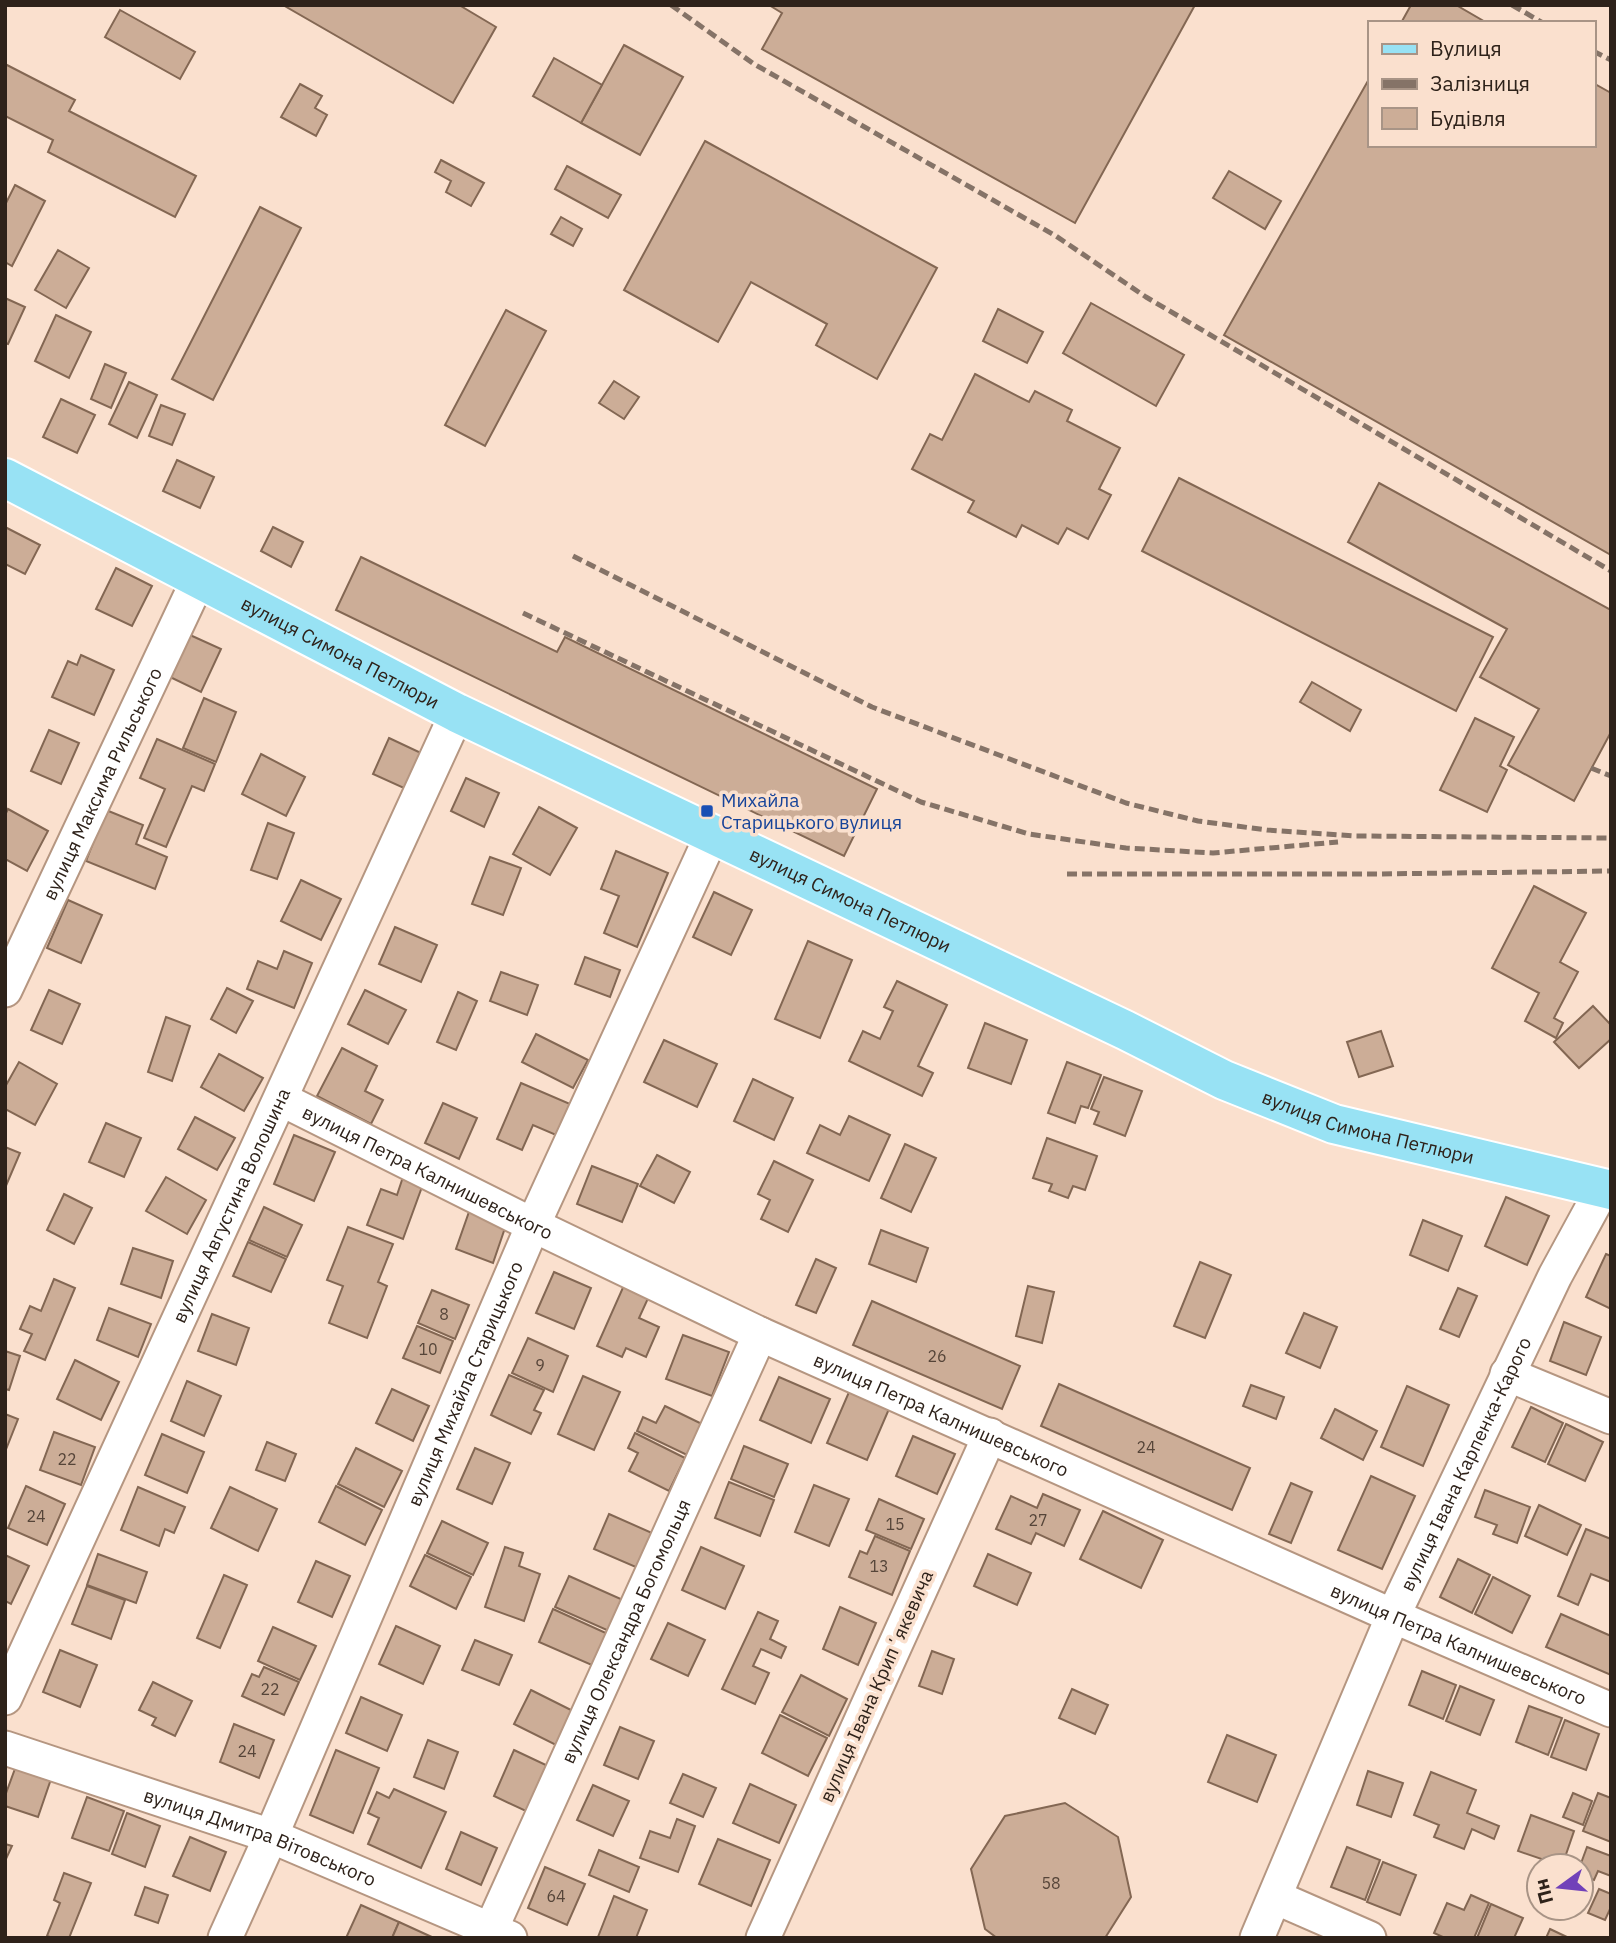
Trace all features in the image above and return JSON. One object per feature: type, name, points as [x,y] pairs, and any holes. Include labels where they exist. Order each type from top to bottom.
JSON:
[{"type":"main road","name":"вулиця Симона Петлюри","points":[[5,478],[457,713],[1112,1024],[1224,1080],[1334,1124],[1607,1189]]},
{"type":"street","name":"вулиця Максима Рильського","points":[[5,990],[199,578]]},
{"type":"street","name":"вулиця Августина Волошина","points":[[5,1698],[457,713]]},
{"type":"street","name":"вулиця Михайла Старицького","points":[[225,1938],[533,1225],[712,835]]},
{"type":"street","name":"вулиця Петра Калнишевського","points":[[281,1099],[533,1225],[760,1334],[1393,1616],[1611,1710]]},
{"type":"street","name":"вулиця Івана Карпенка-Карого","points":[[1257,1938],[1393,1616],[1555,1276],[1607,1189]]},
{"type":"street","name":"вулиця Олександра Богомольця","points":[[501,1933],[760,1334]]},
{"type":"street","points":[[1507,1374],[1611,1417]]},
{"type":"street","name":"вулиця Івана Крипʼякевича","points":[[763,1938],[990,1435]]},
{"type":"street","name":"вулиця Дмитра Вітовського","points":[[5,1748],[271,1836],[501,1933]]},
{"type":"street","points":[[1275,1897],[1369,1938]]},
{"type":"building","points":[[283,5],[459,5],[496,27],[453,103]]},
{"type":"building","points":[[769,5],[1195,5],[1075,223],[762,49],[782,13]]},
{"type":"building","points":[[1411,5],[1456,5],[1484,21],[1402,21]]},
{"type":"building","points":[[120,10],[195,52],[180,79],[105,37]]},
{"type":"building","points":[[624,45],[683,77],[640,155],[581,123]]},
{"type":"building","points":[[554,58],[602,85],[581,123],[533,96]]},
{"type":"building","points":[[5,64],[75,100],[69,111],[196,176],[175,217],[48,152],[53,140],[5,116]]},
{"type":"building","points":[[1368,81],[1368,147],[1595,147],[1595,84],[1611,93],[1611,555],[1224,335]]},
{"type":"building","points":[[300,84],[322,96],[315,108],[327,115],[316,136],[281,117]]},
{"type":"building","points":[[705,141],[937,268],[877,379],[816,345],[827,324],[751,282],[718,342],[624,290]]},
{"type":"building","points":[[441,160],[484,183],[471,206],[446,192],[451,181],[435,172]]},
{"type":"building","points":[[567,166],[621,195],[608,218],[555,189]]},
{"type":"building","points":[[1229,171],[1281,201],[1265,229],[1213,198]]},
{"type":"building","points":[[15,185],[45,201],[12,266],[5,262],[5,205]]},
{"type":"building","points":[[260,207],[301,228],[213,400],[172,379]]},
{"type":"building","points":[[561,217],[582,229],[573,246],[551,234]]},
{"type":"building","points":[[58,250],[89,268],[66,308],[35,290]]},
{"type":"building","points":[[5,298],[25,307],[8,344],[5,343]]},
{"type":"building","points":[[1091,303],[1184,355],[1156,406],[1063,353]]},
{"type":"building","points":[[998,309],[1043,332],[1027,363],[983,341]]},
{"type":"building","points":[[506,310],[546,331],[485,446],[445,425]]},
{"type":"building","points":[[56,315],[91,332],[69,378],[35,361]]},
{"type":"building","points":[[105,364],[126,373],[111,408],[91,399]]},
{"type":"building","points":[[975,374],[1029,402],[1035,391],[1072,410],[1067,421],[1120,448],[1099,489],[1111,495],[1088,539],[1067,528],[1058,544],[1022,525],[1016,537],[968,512],[974,501],[912,469],[930,434],[942,440]]},
{"type":"building","points":[[614,381],[639,397],[624,419],[599,403]]},
{"type":"building","points":[[129,382],[157,395],[137,438],[109,424]]},
{"type":"building","points":[[61,399],[95,415],[77,453],[43,437]]},
{"type":"building","points":[[161,405],[185,414],[172,445],[149,436]]},
{"type":"building","points":[[177,460],[214,477],[200,508],[163,491]]},
{"type":"building","points":[[1179,478],[1493,637],[1456,711],[1142,551]]},
{"type":"building","points":[[1379,483],[1611,610],[1611,732],[1574,801],[1508,765],[1539,709],[1480,677],[1507,629],[1348,542]]},
{"type":"building","points":[[5,527],[40,545],[25,574],[5,564]]},
{"type":"building","points":[[273,527],[303,542],[291,567],[261,551]]},
{"type":"building","points":[[361,557],[557,652],[565,637],[877,789],[844,856],[336,610]]},
{"type":"building","points":[[116,568],[152,586],[132,626],[96,609]]},
{"type":"building","points":[[190,635],[221,649],[201,692],[170,677]]},
{"type":"building","points":[[81,655],[114,670],[94,715],[52,697],[68,661],[77,665]]},
{"type":"building","points":[[1312,682],[1361,710],[1350,731],[1300,702]]},
{"type":"building","points":[[204,698],[236,712],[216,762],[183,748]]},
{"type":"building","points":[[1475,718],[1514,737],[1500,766],[1507,770],[1487,812],[1440,790]]},
{"type":"building","points":[[49,730],[79,743],[61,784],[31,771]]},
{"type":"building","points":[[389,738],[421,753],[406,789],[373,774]]},
{"type":"building","points":[[157,739],[215,764],[204,791],[192,786],[166,847],[144,838],[165,789],[140,778]]},
{"type":"building","points":[[261,754],[305,777],[286,816],[242,794]]},
{"type":"building","points":[[466,778],[499,793],[484,827],[451,811]]},
{"type":"building","points":[[539,807],[577,828],[550,875],[513,854]]},
{"type":"building","points":[[8,809],[48,831],[27,871],[5,859],[5,815]]},
{"type":"building","points":[[106,810],[143,825],[136,844],[167,857],[155,889],[86,861]]},
{"type":"building","points":[[268,823],[294,833],[277,879],[251,870]]},
{"type":"building","points":[[616,851],[668,873],[637,947],[604,933],[619,896],[601,889]]},
{"type":"building","points":[[490,857],[521,868],[503,915],[472,904]]},
{"type":"building","points":[[301,880],[341,899],[321,940],[281,921]]},
{"type":"building","points":[[1534,886],[1586,913],[1560,962],[1578,972],[1554,1018],[1563,1023],[1556,1038],[1525,1021],[1539,993],[1492,968]]},
{"type":"building","points":[[714,892],[752,910],[731,955],[693,937]]},
{"type":"building","points":[[68,900],[102,915],[81,963],[47,948]]},
{"type":"building","points":[[395,927],[437,945],[421,982],[379,964]]},
{"type":"building","points":[[808,941],[852,960],[820,1038],[775,1019]]},
{"type":"building","points":[[284,951],[312,963],[294,1008],[247,989],[258,961],[277,969]]},
{"type":"building","points":[[585,957],[620,970],[610,997],[575,984]]},
{"type":"building","points":[[501,972],[538,985],[527,1015],[490,1001]]},
{"type":"building","points":[[897,981],[947,1005],[918,1066],[933,1073],[922,1096],[849,1061],[863,1031],[880,1039],[893,1011],[884,1007]]},
{"type":"building","points":[[227,988],[253,1001],[236,1033],[211,1019]]},
{"type":"building","points":[[49,990],[80,1004],[62,1044],[31,1030]]},
{"type":"building","points":[[365,990],[406,1010],[388,1044],[348,1024]]},
{"type":"building","points":[[458,992],[477,1001],[456,1050],[437,1042]]},
{"type":"building","points":[[1593,1006],[1611,1025],[1611,1039],[1579,1068],[1554,1042]]},
{"type":"building","points":[[166,1017],[190,1026],[172,1081],[148,1072]]},
{"type":"building","points":[[985,1023],[1027,1040],[1011,1084],[968,1068]]},
{"type":"building","points":[[1381,1031],[1393,1066],[1359,1077],[1347,1042]]},
{"type":"building","points":[[536,1034],[588,1060],[573,1088],[522,1062]]},
{"type":"building","points":[[664,1040],[717,1064],[697,1107],[644,1082]]},
{"type":"building","points":[[342,1048],[377,1066],[365,1091],[383,1100],[371,1124],[317,1096]]},
{"type":"building","points":[[219,1054],[263,1078],[244,1111],[201,1087]]},
{"type":"building","points":[[19,1062],[57,1084],[35,1125],[5,1109],[5,1087]]},
{"type":"building","points":[[1067,1062],[1101,1075],[1088,1108],[1081,1106],[1075,1123],[1048,1113]]},
{"type":"building","points":[[1104,1077],[1142,1091],[1125,1136],[1094,1124],[1099,1112],[1091,1109]]},
{"type":"building","points":[[753,1079],[793,1098],[774,1140],[734,1121]]},
{"type":"building","points":[[521,1083],[570,1104],[556,1135],[533,1125],[522,1150],[497,1139]]},
{"type":"building","points":[[443,1103],[477,1118],[459,1159],[425,1143]]},
{"type":"building","points":[[849,1116],[890,1135],[869,1181],[807,1153],[820,1125],[840,1135]]},
{"type":"building","points":[[195,1117],[235,1138],[217,1170],[178,1149]]},
{"type":"building","points":[[106,1123],[141,1138],[124,1177],[89,1162]]},
{"type":"building","points":[[294,1135],[335,1152],[314,1201],[274,1184]]},
{"type":"building","points":[[1047,1138],[1097,1156],[1085,1190],[1073,1186],[1068,1198],[1049,1191],[1052,1184],[1033,1178]]},
{"type":"building","points":[[905,1144],[936,1158],[911,1212],[881,1198]]},
{"type":"building","points":[[5,1147],[20,1153],[5,1188]]},
{"type":"building","points":[[657,1155],[690,1172],[674,1203],[640,1186]]},
{"type":"building","points":[[774,1161],[813,1180],[788,1232],[761,1219],[770,1200],[758,1194]]},
{"type":"building","points":[[592,1166],[638,1184],[622,1222],[577,1204]]},
{"type":"building","points":[[166,1177],[206,1200],[187,1234],[146,1211]]},
{"type":"building","points":[[403,1177],[423,1184],[403,1239],[367,1225],[381,1189],[397,1195]]},
{"type":"building","points":[[64,1194],[92,1208],[74,1244],[47,1230]]},
{"type":"building","points":[[1506,1197],[1549,1216],[1527,1265],[1485,1246]]},
{"type":"building","points":[[264,1207],[302,1225],[287,1257],[249,1240]]},
{"type":"building","points":[[470,1209],[507,1222],[493,1263],[456,1249]]},
{"type":"building","points":[[1423,1220],[1462,1236],[1448,1271],[1410,1255]]},
{"type":"building","points":[[348,1227],[393,1244],[378,1282],[387,1286],[367,1338],[329,1323],[343,1286],[327,1280]]},
{"type":"building","points":[[881,1230],[928,1248],[916,1282],[869,1264]]},
{"type":"building","points":[[248,1242],[286,1259],[271,1292],[233,1276]]},
{"type":"building","points":[[133,1248],[173,1261],[161,1298],[121,1284]]},
{"type":"building","points":[[1606,1254],[1611,1256],[1611,1309],[1586,1297]]},
{"type":"building","points":[[816,1259],[836,1268],[816,1313],[796,1305]]},
{"type":"building","points":[[1200,1262],[1231,1275],[1205,1338],[1174,1326]]},
{"type":"building","points":[[554,1272],[591,1288],[574,1329],[536,1313]]},
{"type":"building","points":[[54,1279],[75,1288],[45,1360],[24,1351],[32,1334],[20,1329],[30,1306],[41,1311]]},
{"type":"building","points":[[625,1283],[650,1294],[639,1318],[659,1327],[646,1357],[626,1348],[622,1357],[597,1346]]},
{"type":"building","points":[[1028,1286],[1054,1292],[1042,1343],[1016,1336]]},
{"type":"building","points":[[1458,1288],[1477,1296],[1459,1337],[1440,1329]]},
{"type":"building","points":[[432,1290],[469,1305],[455,1339],[418,1323]]},
{"type":"building","points":[[872,1301],[1020,1366],[1002,1409],[853,1345]]},
{"type":"building","points":[[109,1308],[151,1324],[138,1357],[97,1340]]},
{"type":"building","points":[[1304,1313],[1337,1327],[1320,1368],[1286,1353]]},
{"type":"building","points":[[212,1314],[249,1328],[236,1365],[198,1351]]},
{"type":"building","points":[[1564,1322],[1601,1337],[1586,1375],[1550,1361]]},
{"type":"building","points":[[417,1326],[453,1341],[440,1373],[403,1358]]},
{"type":"building","points":[[683,1335],[729,1352],[712,1396],[666,1379]]},
{"type":"building","points":[[528,1338],[568,1356],[553,1392],[512,1373]]},
{"type":"building","points":[[5,1351],[20,1356],[9,1390],[5,1389]]},
{"type":"building","points":[[75,1360],[119,1382],[101,1420],[57,1399]]},
{"type":"building","points":[[509,1375],[544,1390],[534,1410],[541,1413],[531,1434],[491,1415]]},
{"type":"building","points":[[583,1376],[620,1392],[594,1450],[558,1434]]},
{"type":"building","points":[[779,1377],[830,1399],[811,1443],[760,1420]]},
{"type":"building","points":[[187,1381],[221,1396],[204,1436],[171,1421]]},
{"type":"building","points":[[1059,1384],[1250,1468],[1232,1510],[1041,1426]]},
{"type":"building","points":[[1251,1385],[1284,1397],[1276,1419],[1243,1406]]},
{"type":"building","points":[[1407,1386],[1449,1405],[1423,1466],[1381,1447]]},
{"type":"building","points":[[392,1389],[429,1406],[413,1441],[376,1423]]},
{"type":"building","points":[[849,1392],[889,1409],[867,1460],[827,1443]]},
{"type":"building","points":[[665,1406],[702,1424],[687,1455],[637,1431],[643,1417],[656,1423]]},
{"type":"building","points":[[1531,1407],[1563,1423],[1545,1462],[1512,1447]]},
{"type":"building","points":[[1335,1409],[1377,1431],[1363,1460],[1321,1438]]},
{"type":"building","points":[[5,1414],[18,1419],[5,1452]]},
{"type":"building","points":[[1566,1424],[1603,1442],[1585,1481],[1548,1464]]},
{"type":"building","points":[[54,1432],[95,1447],[81,1485],[40,1470]]},
{"type":"building","points":[[635,1433],[685,1458],[669,1491],[629,1471],[638,1453],[628,1448]]},
{"type":"building","points":[[162,1434],[204,1452],[187,1493],[145,1475]]},
{"type":"building","points":[[913,1436],[955,1454],[937,1494],[896,1476]]},
{"type":"building","points":[[267,1442],[296,1454],[285,1481],[256,1470]]},
{"type":"building","points":[[744,1446],[788,1464],[774,1497],[731,1479]]},
{"type":"building","points":[[356,1448],[402,1471],[384,1507],[338,1484]]},
{"type":"building","points":[[475,1448],[510,1463],[492,1504],[457,1489]]},
{"type":"building","points":[[1371,1476],[1415,1496],[1382,1569],[1338,1550]]},
{"type":"building","points":[[729,1482],[774,1500],[760,1536],[715,1518]]},
{"type":"building","points":[[1291,1483],[1312,1492],[1291,1543],[1269,1534]]},
{"type":"building","points":[[814,1485],[849,1499],[829,1546],[795,1532]]},
{"type":"building","points":[[26,1486],[65,1504],[47,1545],[8,1528]]},
{"type":"building","points":[[336,1486],[382,1510],[365,1545],[319,1522]]},
{"type":"building","points":[[138,1487],[185,1507],[174,1533],[165,1529],[159,1546],[121,1530]]},
{"type":"building","points":[[230,1487],[277,1509],[258,1551],[211,1528]]},
{"type":"building","points":[[1485,1490],[1530,1507],[1517,1543],[1493,1534],[1497,1525],[1475,1517]]},
{"type":"building","points":[[1043,1494],[1080,1510],[1064,1546],[1036,1533],[1031,1544],[996,1529],[1011,1496],[1037,1508]]},
{"type":"building","points":[[879,1499],[924,1519],[911,1549],[866,1530]]},
{"type":"building","points":[[1539,1505],[1581,1525],[1567,1555],[1525,1536]]},
{"type":"building","points":[[1103,1511],[1163,1540],[1141,1588],[1080,1559]]},
{"type":"building","points":[[609,1514],[652,1533],[638,1568],[594,1549]]},
{"type":"building","points":[[442,1521],[488,1543],[473,1575],[427,1553]]},
{"type":"building","points":[[1586,1529],[1611,1539],[1611,1582],[1591,1574],[1578,1605],[1558,1596]]},
{"type":"building","points":[[875,1536],[910,1551],[892,1595],[849,1577],[860,1551],[867,1554]]},
{"type":"building","points":[[505,1547],[523,1553],[519,1566],[540,1574],[524,1621],[485,1607]]},
{"type":"building","points":[[701,1547],[744,1566],[725,1609],[682,1590]]},
{"type":"building","points":[[98,1554],[147,1572],[136,1603],[87,1585]]},
{"type":"building","points":[[988,1554],[1031,1573],[1017,1605],[974,1586]]},
{"type":"building","points":[[5,1555],[29,1566],[11,1604],[5,1601]]},
{"type":"building","points":[[425,1555],[471,1577],[456,1609],[410,1586]]},
{"type":"building","points":[[1458,1559],[1490,1575],[1472,1613],[1440,1597]]},
{"type":"building","points":[[316,1561],[350,1576],[332,1617],[298,1602]]},
{"type":"building","points":[[224,1575],[247,1585],[220,1648],[197,1638]]},
{"type":"building","points":[[569,1576],[623,1600],[609,1631],[555,1607]]},
{"type":"building","points":[[1493,1577],[1530,1596],[1512,1633],[1475,1614]]},
{"type":"building","points":[[87,1586],[125,1600],[111,1639],[72,1624]]},
{"type":"building","points":[[840,1607],[876,1623],[858,1665],[823,1649]]},
{"type":"building","points":[[553,1609],[608,1634],[594,1666],[539,1642]]},
{"type":"building","points":[[758,1612],[778,1621],[770,1639],[786,1647],[781,1658],[761,1649],[753,1666],[769,1673],[755,1704],[722,1689]]},
{"type":"building","points":[[1561,1614],[1611,1636],[1611,1675],[1546,1647]]},
{"type":"building","points":[[668,1623],[705,1640],[688,1676],[651,1659]]},
{"type":"building","points":[[396,1626],[440,1646],[423,1684],[379,1664]]},
{"type":"building","points":[[273,1627],[316,1646],[300,1680],[258,1661]]},
{"type":"building","points":[[475,1640],[512,1655],[499,1685],[462,1670]]},
{"type":"building","points":[[60,1650],[97,1665],[80,1707],[43,1692]]},
{"type":"building","points":[[932,1651],[954,1659],[942,1694],[919,1686]]},
{"type":"building","points":[[264,1667],[299,1682],[284,1715],[242,1696],[252,1674],[259,1677]]},
{"type":"building","points":[[1422,1671],[1456,1685],[1443,1719],[1409,1705]]},
{"type":"building","points":[[801,1675],[847,1699],[829,1736],[782,1712]]},
{"type":"building","points":[[153,1682],[192,1701],[175,1736],[152,1725],[156,1718],[139,1710]]},
{"type":"building","points":[[1460,1686],[1494,1700],[1480,1735],[1446,1721]]},
{"type":"building","points":[[1072,1689],[1108,1705],[1095,1734],[1059,1718]]},
{"type":"building","points":[[531,1690],[575,1712],[558,1746],[514,1724]]},
{"type":"building","points":[[361,1697],[402,1715],[387,1751],[346,1733]]},
{"type":"building","points":[[1529,1706],[1562,1718],[1548,1755],[1516,1742]]},
{"type":"building","points":[[780,1715],[827,1738],[808,1776],[762,1753]]},
{"type":"building","points":[[1565,1720],[1599,1734],[1586,1770],[1551,1757]]},
{"type":"building","points":[[234,1724],[274,1740],[259,1778],[220,1762]]},
{"type":"building","points":[[620,1727],[654,1741],[638,1779],[604,1765]]},
{"type":"building","points":[[1227,1735],[1276,1755],[1257,1802],[1208,1782]]},
{"type":"building","points":[[428,1740],[458,1752],[444,1789],[414,1777]]},
{"type":"building","points":[[336,1750],[379,1768],[353,1833],[310,1815]]},
{"type":"building","points":[[514,1750],[548,1766],[528,1812],[494,1796]]},
{"type":"building","points":[[16,1766],[51,1779],[38,1817],[5,1806],[5,1796]]},
{"type":"building","points":[[1368,1771],[1403,1783],[1391,1817],[1357,1805]]},
{"type":"building","points":[[1431,1772],[1476,1790],[1467,1813],[1499,1826],[1494,1839],[1472,1829],[1464,1849],[1434,1837],[1439,1825],[1414,1815]]},
{"type":"building","points":[[683,1774],[716,1788],[703,1817],[670,1803]]},
{"type":"building","points":[[750,1784],[796,1805],[779,1843],[733,1823]]},
{"type":"building","points":[[593,1785],[629,1801],[613,1836],[577,1820]]},
{"type":"building","points":[[394,1789],[446,1812],[421,1868],[368,1844],[379,1818],[368,1813],[377,1792],[389,1798]]},
{"type":"building","points":[[1573,1793],[1592,1801],[1583,1825],[1563,1817]]},
{"type":"building","points":[[1598,1793],[1611,1798],[1611,1842],[1583,1831]]},
{"type":"building","points":[[87,1797],[124,1811],[109,1851],[72,1838]]},
{"type":"building","points":[[1065,1803],[1118,1837],[1131,1897],[1105,1938],[997,1938],[985,1929],[971,1869],[1005,1816]]},
{"type":"building","points":[[127,1813],[160,1826],[145,1867],[112,1854]]},
{"type":"building","points":[[1531,1815],[1574,1831],[1567,1852],[1525,1853],[1518,1851]]},
{"type":"building","points":[[677,1819],[695,1826],[678,1872],[640,1858],[650,1831],[670,1838]]},
{"type":"building","points":[[461,1832],[497,1848],[481,1885],[446,1869]]},
{"type":"building","points":[[190,1837],[226,1852],[210,1891],[173,1876]]},
{"type":"building","points":[[718,1839],[770,1860],[751,1906],[699,1884]]},
{"type":"building","points":[[5,1844],[12,1846],[5,1861]]},
{"type":"building","points":[[1347,1847],[1380,1860],[1365,1900],[1331,1887]]},
{"type":"building","points":[[1587,1847],[1611,1856],[1611,1876],[1598,1871],[1595,1878],[1595,1852],[1585,1852]]},
{"type":"building","points":[[599,1850],[639,1867],[629,1892],[589,1875]]},
{"type":"building","points":[[1383,1862],[1416,1875],[1400,1915],[1367,1902]]},
{"type":"building","points":[[545,1867],[585,1884],[567,1925],[528,1908]]},
{"type":"building","points":[[64,1873],[91,1883],[69,1938],[53,1938],[47,1936],[60,1903],[54,1900]]},
{"type":"building","points":[[145,1887],[168,1895],[158,1923],[135,1915]]},
{"type":"building","points":[[1599,1889],[1611,1894],[1611,1907],[1605,1920],[1595,1916],[1595,1898]]},
{"type":"building","points":[[1471,1895],[1489,1903],[1474,1938],[1445,1938],[1434,1933],[1447,1903],[1464,1910]]},
{"type":"building","points":[[614,1896],[647,1910],[636,1938],[598,1937]]},
{"type":"building","points":[[1491,1904],[1523,1918],[1514,1938],[1477,1938]]},
{"type":"building","points":[[361,1905],[399,1922],[392,1938],[346,1938]]},
{"type":"building","points":[[399,1922],[434,1938],[392,1938]]},
{"type":"building","points":[[1550,1929],[1569,1938],[1546,1938]]},
{"type":"railway","points":[[671,5],[754,64],[1056,236],[1146,297],[1611,571]]},
{"type":"railway","points":[[1512,5],[1540,21]]},
{"type":"railway","points":[[1595,52],[1611,60]]},
{"type":"railway","points":[[573,556],[872,707],[1126,803],[1198,821],[1267,830],[1356,836],[1611,838]]},
{"type":"railway","points":[[523,613],[921,802],[1029,834],[1126,848],[1213,853],[1338,842]]},
{"type":"railway","points":[[1591,768],[1611,776]]},
{"type":"railway","points":[[1067,874],[1611,871]]},
{"type":"place","name":"Михайла Старицького вулиця","points":[[707,811]]}]
